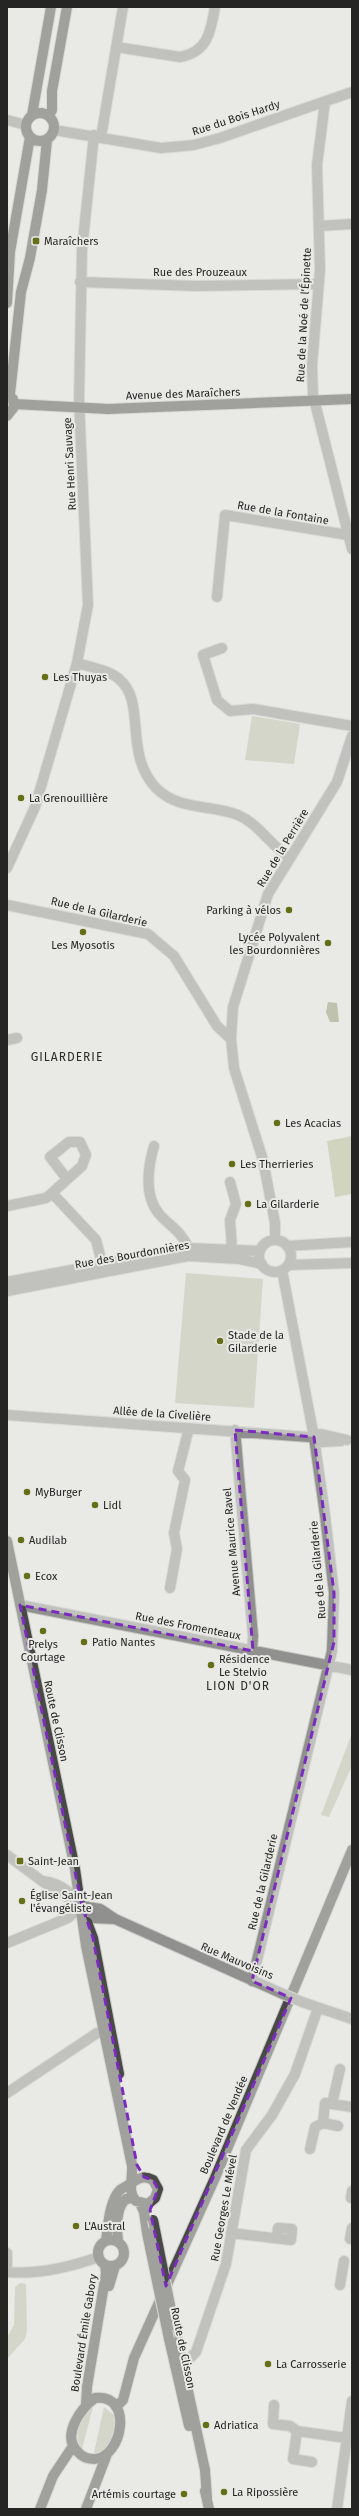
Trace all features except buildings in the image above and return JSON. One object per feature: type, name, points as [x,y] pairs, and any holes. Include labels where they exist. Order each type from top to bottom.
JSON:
[{"type":"main road","points":[[7,303],[10,252],[30,137],[26,125],[32,115],[51,7]]},
{"type":"main road","points":[[49,116],[52,110],[52,91],[67,7]]},
{"type":"main road","points":[[7,416],[13,410],[14,404],[9,393],[21,292],[30,258],[42,190],[47,140],[54,130],[53,122],[49,116],[41,113],[32,115]]},
{"type":"main road","points":[[30,137],[37,141],[47,140]]},
{"type":"main road","name":"Avenue des Maraîchers","points":[[14,404],[108,409],[186,407],[197,404],[314,402],[352,399]]},
{"type":"main road","name":"Route de Clisson","points":[[7,1541],[82,1906],[86,1946],[137,2165],[144,2177]]},
{"type":"main road","name":"Boulevard de Vendée","points":[[116,2407],[123,2400],[134,2358],[215,2178],[352,1850]]},
{"type":"main road","name":"Route de Clisson","points":[[107,2031],[132,2166],[131,2183]]},
{"type":"main road","points":[[144,2177],[153,2180],[158,2189],[157,2194],[152,2202],[126,2199],[121,2205],[117,2220],[118,2242],[123,2248],[124,2255],[121,2262],[106,2263],[99,2251],[106,2241],[115,2198],[120,2190],[144,2177]]},
{"type":"main road","points":[[131,2183],[136,2201]]},
{"type":"main road","name":"Route de Clisson","points":[[136,2201],[144,2212],[169,2340],[179,2365]]},
{"type":"main road","name":"Route de Clisson","points":[[152,2202],[150,2210],[174,2325],[179,2365],[205,2470],[209,2509]]},
{"type":"main road","points":[[106,2241],[118,2242]]},
{"type":"main road","name":"Boulevard Émile Gabory","points":[[95,2398],[93,2382],[96,2355],[106,2300],[106,2263]]},
{"type":"main road","name":"Boulevard Émile Gabory","points":[[86,2405],[87,2387],[106,2273],[106,2263]]},
{"type":"main road","points":[[86,2509],[107,2454],[121,2427],[122,2418],[116,2407],[111,2402],[95,2398],[81,2410],[71,2437],[73,2446],[78,2453],[91,2459],[100,2458],[107,2454]]},
{"type":"main road","points":[[40,2509],[53,2476],[73,2446]]},
{"type":"street","name":"Rue Henri Sauvage","points":[[7,868],[35,807],[77,663],[88,604],[79,407],[80,282],[98,136],[123,7]]},
{"type":"street","points":[[116,47],[180,57],[189,55],[206,43],[210,34],[215,7]]},
{"type":"street","name":"Rue du Bois Hardy","points":[[54,130],[98,136],[160,148],[194,145],[352,92]]},
{"type":"street","name":"Rue de la Noé de l'Épinette","points":[[325,102],[316,165],[319,226],[319,284],[312,365],[314,402],[352,550]]},
{"type":"street","points":[[7,120],[26,125]]},
{"type":"street","points":[[319,226],[352,224]]},
{"type":"street","name":"Rue des Prouzeaux","points":[[80,282],[196,286],[319,284]]},
{"type":"street","name":"Rue de la Fontaine","points":[[217,597],[225,515],[348,535]]},
{"type":"street","points":[[222,648],[203,655],[217,700],[230,711],[254,709],[352,726]]},
{"type":"street","points":[[77,663],[118,678],[130,692],[139,760],[144,771],[157,788],[175,801],[188,806],[229,812],[245,818],[256,826],[274,847],[289,857]]},
{"type":"street","name":"Rue de la Perrière","points":[[231,1039],[234,1001],[268,894],[289,857],[333,789],[352,736]]},
{"type":"street","name":"Rue de la Gilarderie","points":[[7,905],[148,934],[174,956],[218,1026],[231,1039]]},
{"type":"street","points":[[231,1039],[234,1068],[268,1178],[275,1240]]},
{"type":"street","points":[[154,1146],[147,1175],[154,1207],[180,1233],[188,1248]]},
{"type":"street","points":[[7,1206],[46,1198],[67,1179]]},
{"type":"street","points":[[230,1182],[236,1204],[230,1220],[232,1248]]},
{"type":"street","points":[[52,1193],[96,1240],[102,1263]]},
{"type":"street","points":[[352,1242],[287,1246],[275,1240],[265,1244],[260,1251],[262,1264],[272,1271],[285,1267],[352,1264]]},
{"type":"street","points":[[285,1267],[291,1255],[287,1246]]},
{"type":"street","name":"Rue des Bourdonnières","points":[[7,1282],[188,1248],[232,1248],[260,1251]]},
{"type":"street","name":"Rue des Bourdonnières","points":[[7,1291],[188,1256],[239,1259],[262,1264]]},
{"type":"street","name":"Rue de la Gilarderie","points":[[256,1983],[334,1642],[334,1593],[314,1437],[285,1267]]},
{"type":"street","name":"Allée de la Civelière","points":[[7,1415],[235,1430],[314,1437],[321,1434],[350,1440]]},
{"type":"street","points":[[170,1588],[177,1549],[174,1533],[185,1480],[178,1471],[188,1428]]},
{"type":"street","name":"Avenue Maurice Ravel","points":[[235,1430],[253,1636],[252,1651]]},
{"type":"street","name":"Rue des Fromenteaux","points":[[20,1605],[352,1670]]},
{"type":"street","points":[[7,1855],[44,1881],[59,1884],[67,1889],[82,1906],[68,1918],[7,1943]]},
{"type":"street","name":"Rue Mauvoisins","points":[[82,1906],[100,1909],[115,1919],[256,1983],[302,2002],[352,2019]]},
{"type":"street","name":"Rue Georges Le Mével","points":[[179,2365],[196,2352],[226,2264],[246,2150],[272,2115],[295,2074],[318,2008]]},
{"type":"street","points":[[7,2093],[97,2033],[107,2031]]},
{"type":"street","points":[[332,2104],[340,2069]]},
{"type":"street","points":[[323,2123],[325,2103],[352,2107]]},
{"type":"street","points":[[310,2149],[315,2127],[323,2123],[338,2126]]},
{"type":"street","points":[[231,2233],[277,2238]]},
{"type":"street","points":[[7,2253],[7,2265]]},
{"type":"street","points":[[340,2285],[347,2274],[344,2261]]},
{"type":"street","points":[[7,2272],[43,2270],[78,2264],[106,2263]]},
{"type":"street","points":[[336,2509],[352,2401]]},
{"type":"street","points":[[274,2404],[273,2424],[290,2426],[298,2431],[346,2438]]},
{"type":"street","points":[[298,2431],[293,2459],[312,2462]]},
{"type":"highlighted area","points":[[235,1430],[314,1437],[334,1593],[334,1642],[252,1981],[291,1998],[166,2286],[150,2210],[158,2189],[153,2180],[144,2177],[137,2165],[93,1938],[82,1906],[20,1605],[253,1651]]},
{"type":"shaded area","points":[[252,716],[300,724],[294,764],[245,760]]},
{"type":"shaded area","points":[[328,1002],[337,1003],[339,1022],[330,1022],[326,1012]]},
{"type":"shaded area","points":[[352,1136],[352,1194],[335,1197],[327,1141]]},
{"type":"shaded area","name":"Stade de la Gilarderie","points":[[186,1273],[263,1279],[254,1408],[175,1403]]},
{"type":"shaded area","points":[[352,1733],[352,1766],[329,1817],[321,1815]]},
{"type":"shaded area","points":[[20,2283],[26,2284],[27,2331],[25,2339],[7,2359],[7,2337],[14,2325],[15,2287]]},
{"type":"shaded area","points":[[93,2407],[82,2449],[78,2439],[79,2426],[85,2415]]},
{"type":"shaded area","points":[[104,2407],[115,2416],[115,2427],[111,2439],[105,2449],[94,2453]]},
{"type":"place","name":"Maraîchers","points":[[36,241]]},
{"type":"place","name":"Les Thuyas","points":[[45,677]]},
{"type":"place","name":"La Grenouillière","points":[[21,798]]},
{"type":"place","name":"Parking à vélos","points":[[289,910]]},
{"type":"place","name":"Les Myosotis","points":[[83,932]]},
{"type":"place","name":"Lycée Polyvalent les Bourdonnières","points":[[328,943]]},
{"type":"place","name":"Les Acacias","points":[[277,1123]]},
{"type":"place","name":"Les Therrieries","points":[[232,1164]]},
{"type":"place","name":"La Gilarderie","points":[[248,1204]]},
{"type":"place","name":"Stade de la Gilarderie","points":[[220,1341]]},
{"type":"place","name":"MyBurger","points":[[27,1492]]},
{"type":"place","name":"Lidl","points":[[95,1505]]},
{"type":"place","name":"Audilab","points":[[21,1540]]},
{"type":"place","name":"Ecox","points":[[27,1576]]},
{"type":"place","name":"Prelys Courtage","points":[[43,1631]]},
{"type":"place","name":"Patio Nantes","points":[[84,1642]]},
{"type":"place","name":"Résidence Le Stelvio","points":[[211,1665]]},
{"type":"place","name":"Saint-Jean","points":[[20,1861]]},
{"type":"place","name":"Église Saint-Jean l'évangéliste","points":[[22,1901]]},
{"type":"place","name":"L'Austral","points":[[76,2226]]},
{"type":"place","name":"La Carrosserie","points":[[268,2364]]},
{"type":"place","name":"Adriatica","points":[[206,2425]]},
{"type":"place","name":"La Ripossière","points":[[224,2492]]},
{"type":"place","name":"Artémis courtage","points":[[184,2494]]},
{"type":"district","name":"GILARDERIE","points":[[67,1057]]},
{"type":"district","name":"LION D'OR","points":[[238,1686]]}]
